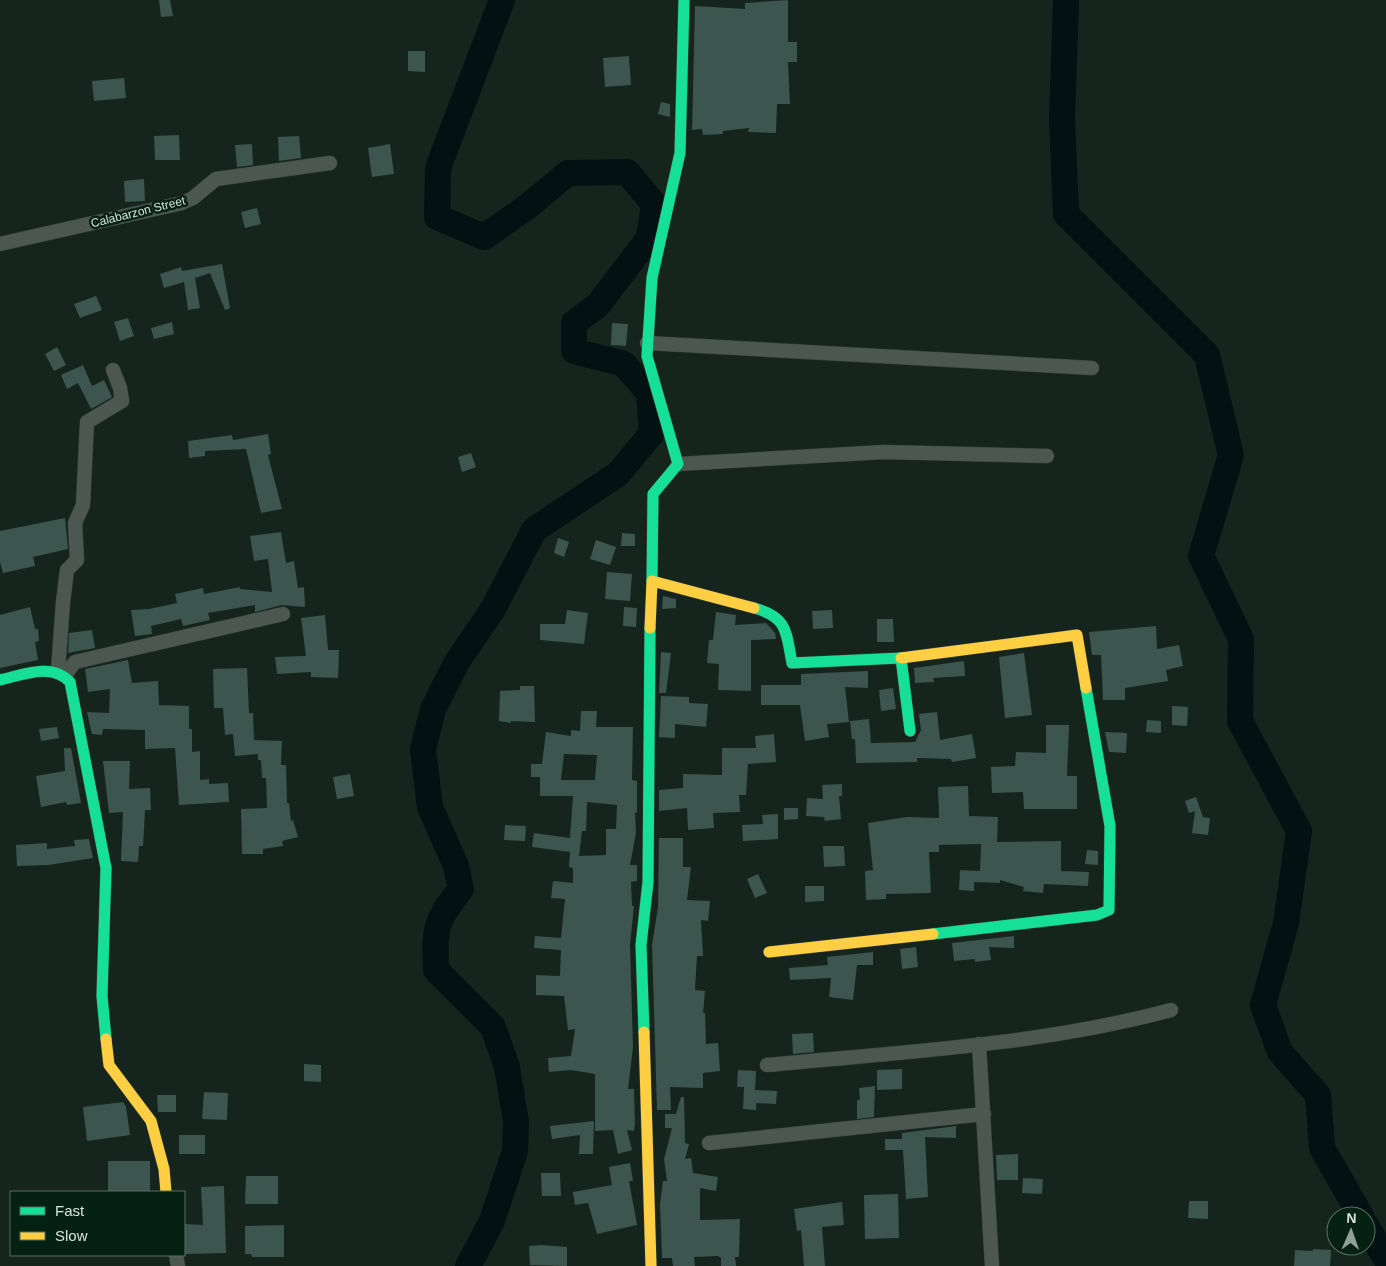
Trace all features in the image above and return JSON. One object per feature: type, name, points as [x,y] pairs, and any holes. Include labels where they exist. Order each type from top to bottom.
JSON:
[{"type":"street","points":[[678,464],[647,356],[647,343],[652,278],[680,153],[684,0]]},
{"type":"street","name":"Calabarzon Street","points":[[0,244],[182,203],[193,198],[216,179],[330,163]]},
{"type":"street","points":[[647,343],[1092,368]]},
{"type":"street","points":[[62,673],[65,586],[68,570],[77,560],[75,522],[83,505],[87,422],[122,401],[120,388],[113,370]]},
{"type":"street","points":[[652,1266],[641,946],[648,882],[648,692],[653,494],[678,464],[884,452],[1047,456]]},
{"type":"street","points":[[652,581],[772,613],[785,628],[792,663],[901,658],[1077,635],[1110,826],[1109,910],[1088,916],[769,952]]},
{"type":"street","points":[[62,673],[75,662],[282,614]]},
{"type":"street","points":[[901,658],[910,731]]},
{"type":"street","points":[[0,680],[47,670],[62,673],[70,682],[106,868],[102,996],[109,1065],[151,1121],[164,1169],[166,1191]]},
{"type":"street","points":[[767,1065],[978,1044],[1116,1025],[1171,1010]]},
{"type":"street","points":[[978,1044],[984,1114],[992,1266]]},
{"type":"street","points":[[709,1143],[984,1114]]},
{"type":"building","points":[[159,0],[170,0],[173,16],[161,17]]},
{"type":"building","points":[[788,0],[788,42],[797,42],[797,62],[788,62],[790,104],[777,104],[776,133],[748,132],[749,128],[723,131],[723,134],[703,135],[702,129],[692,130],[695,6],[745,9],[745,3]]},
{"type":"building","points":[[408,51],[425,51],[425,72],[408,71]]},
{"type":"building","points":[[629,56],[631,85],[605,87],[603,58]]},
{"type":"building","points":[[124,78],[126,98],[94,101],[92,81]]},
{"type":"building","points":[[661,102],[670,104],[670,117],[658,114]]},
{"type":"building","points":[[179,135],[180,160],[155,160],[154,136]]},
{"type":"building","points":[[299,136],[301,158],[279,161],[278,137]]},
{"type":"building","points":[[252,144],[253,165],[237,167],[235,145]]},
{"type":"building","points":[[390,144],[394,174],[372,177],[368,148]]},
{"type":"building","points":[[144,179],[145,201],[125,202],[124,181]]},
{"type":"building","points":[[257,208],[261,224],[245,228],[241,212]]},
{"type":"building","points":[[222,264],[230,308],[225,310],[210,273],[195,278],[200,308],[188,310],[184,282],[164,288],[160,274],[181,267],[182,271]]},
{"type":"building","points":[[96,296],[102,310],[80,318],[74,304]]},
{"type":"building","points":[[128,318],[134,336],[120,341],[114,322]]},
{"type":"building","points":[[172,322],[174,334],[154,339],[151,328]]},
{"type":"building","points":[[612,323],[628,324],[626,346],[611,345]]},
{"type":"building","points":[[57,347],[66,365],[54,371],[45,354]]},
{"type":"building","points":[[83,365],[92,386],[104,380],[112,397],[91,409],[78,383],[67,389],[61,375]]},
{"type":"building","points":[[268,434],[271,454],[268,455],[282,509],[261,513],[246,449],[205,451],[205,456],[189,458],[188,441],[232,435],[233,440]]},
{"type":"building","points":[[471,453],[476,467],[462,472],[458,457]]},
{"type":"building","points":[[65,518],[68,549],[33,557],[35,566],[3,573],[0,562],[0,531]]},
{"type":"building","points":[[281,532],[286,563],[294,561],[298,588],[304,587],[305,607],[282,605],[255,612],[255,605],[208,613],[210,620],[183,626],[181,619],[151,626],[152,634],[135,636],[131,610],[149,609],[177,603],[175,594],[203,588],[204,594],[240,587],[240,589],[272,592],[268,559],[254,561],[250,536]]},
{"type":"building","points":[[622,533],[635,534],[635,546],[621,546]]},
{"type":"building","points":[[558,538],[569,542],[564,557],[554,553]]},
{"type":"building","points":[[596,540],[616,547],[610,565],[590,559]]},
{"type":"building","points":[[607,572],[632,574],[630,601],[605,599]]},
{"type":"building","points":[[663,596],[676,599],[676,608],[662,609]]},
{"type":"building","points":[[30,607],[35,629],[38,629],[39,641],[35,642],[38,660],[0,668],[0,615]]},
{"type":"building","points":[[624,607],[637,608],[636,627],[623,626]]},
{"type":"building","points":[[567,610],[588,613],[584,644],[540,640],[540,624],[565,624]]},
{"type":"building","points":[[832,610],[833,628],[813,629],[812,611]]},
{"type":"building","points":[[716,612],[736,615],[735,625],[766,623],[775,633],[776,639],[751,640],[751,691],[718,690],[719,664],[707,663],[709,640],[713,640]]},
{"type":"building","points":[[325,615],[328,650],[339,650],[338,678],[311,677],[311,672],[277,674],[275,657],[306,656],[301,618]]},
{"type":"building","points":[[877,619],[893,619],[894,642],[877,642]]},
{"type":"building","points":[[1156,626],[1157,649],[1179,645],[1183,666],[1166,670],[1168,681],[1125,688],[1125,700],[1103,700],[1101,655],[1092,655],[1089,632]]},
{"type":"building","points":[[92,630],[95,648],[68,653],[69,633]]},
{"type":"building","points":[[661,652],[671,653],[666,693],[659,693]]},
{"type":"building","points":[[1024,653],[1032,715],[1005,718],[999,657]]},
{"type":"building","points":[[128,660],[132,683],[158,681],[159,705],[189,706],[192,752],[200,751],[200,780],[209,779],[209,784],[228,783],[229,802],[179,805],[175,748],[145,749],[145,730],[103,729],[102,735],[92,734],[87,712],[109,713],[110,689],[88,692],[85,669]]},
{"type":"building","points":[[964,661],[965,676],[933,678],[934,682],[915,683],[914,668]]},
{"type":"building","points":[[247,668],[249,713],[253,713],[254,740],[282,741],[281,765],[286,765],[287,803],[289,803],[291,821],[293,820],[298,837],[282,841],[283,846],[263,849],[263,854],[242,854],[241,809],[267,808],[266,778],[262,778],[261,760],[258,760],[258,754],[235,756],[233,734],[225,735],[223,708],[214,708],[213,669]]},
{"type":"building","points":[[868,671],[868,688],[845,687],[849,722],[827,724],[829,737],[805,741],[800,705],[761,705],[761,685],[801,685],[801,674]]},
{"type":"building","points":[[520,686],[534,686],[535,722],[511,721],[511,723],[499,721],[500,691],[520,690]]},
{"type":"building","points":[[893,688],[896,709],[881,711],[879,690]]},
{"type":"building","points":[[661,696],[689,697],[689,703],[708,704],[706,727],[675,724],[675,738],[659,737]]},
{"type":"building","points":[[1172,706],[1188,707],[1187,726],[1172,725]]},
{"type":"building","points":[[581,711],[597,711],[596,727],[633,727],[632,780],[637,781],[637,812],[635,813],[636,833],[630,865],[637,865],[637,881],[631,882],[632,906],[634,906],[630,945],[633,1047],[628,1089],[634,1089],[635,1123],[634,1131],[627,1130],[632,1150],[618,1154],[613,1130],[595,1131],[595,1074],[571,1070],[549,1072],[548,1058],[571,1056],[575,1029],[568,1030],[564,996],[536,995],[536,975],[560,976],[561,950],[534,948],[535,936],[561,938],[565,899],[551,898],[553,881],[573,883],[573,868],[569,867],[570,852],[532,847],[534,833],[570,838],[573,796],[540,796],[540,777],[531,777],[531,764],[542,764],[546,732],[571,736],[571,730],[580,731]],"holes":[[[564,754],[597,755],[595,780],[561,780]],[[587,802],[617,805],[616,829],[606,829],[606,855],[579,856],[582,831],[586,831]]]},
{"type":"building","points":[[937,712],[940,740],[972,734],[976,758],[952,762],[951,759],[917,758],[917,762],[856,763],[855,739],[852,739],[850,721],[869,719],[871,743],[915,742],[921,730],[919,714]]},
{"type":"building","points":[[1147,720],[1161,721],[1161,733],[1146,732]]},
{"type":"building","points":[[1046,725],[1069,725],[1067,776],[1077,776],[1077,809],[1024,809],[1023,792],[992,793],[991,767],[1015,766],[1016,752],[1046,753]]},
{"type":"building","points":[[57,727],[59,738],[41,741],[39,729]]},
{"type":"building","points":[[1105,732],[1127,733],[1126,753],[1109,752]]},
{"type":"building","points":[[774,734],[776,762],[748,764],[746,795],[739,795],[740,812],[713,813],[714,828],[688,830],[687,808],[659,811],[659,790],[683,788],[683,774],[722,775],[722,748],[756,748],[755,736]]},
{"type":"building","points":[[64,748],[71,748],[81,803],[67,805],[66,802],[41,807],[36,776],[65,771]]},
{"type":"building","points":[[103,761],[130,761],[129,789],[150,788],[151,810],[145,810],[143,846],[139,846],[138,862],[121,861],[123,812],[109,813]]},
{"type":"building","points":[[350,774],[354,796],[337,799],[333,777]]},
{"type":"building","points":[[842,784],[842,796],[839,796],[841,819],[825,821],[824,817],[806,816],[807,798],[823,799],[822,785]]},
{"type":"building","points":[[968,786],[969,816],[998,817],[997,842],[1061,841],[1061,871],[1089,872],[1088,886],[1044,884],[1043,893],[1023,891],[1024,887],[1000,880],[1000,883],[974,882],[974,891],[959,890],[960,870],[980,871],[981,844],[939,845],[939,852],[929,852],[931,893],[886,894],[886,899],[866,900],[865,871],[873,870],[868,823],[907,817],[939,818],[938,787]]},
{"type":"building","points":[[1196,797],[1203,817],[1210,818],[1208,835],[1192,833],[1195,811],[1189,813],[1185,801]]},
{"type":"building","points":[[784,808],[798,808],[798,819],[784,820]]},
{"type":"building","points":[[778,814],[778,839],[743,841],[742,825],[763,824],[762,815]]},
{"type":"building","points":[[505,825],[526,826],[525,841],[504,840]]},
{"type":"building","points":[[659,838],[683,838],[683,867],[691,867],[687,900],[710,901],[708,921],[701,920],[703,956],[697,956],[695,990],[705,991],[703,1013],[705,1013],[706,1044],[718,1043],[720,1071],[703,1073],[703,1088],[670,1087],[671,1110],[657,1110],[652,945],[658,907]]},
{"type":"building","points":[[89,839],[93,858],[48,865],[17,866],[16,845],[47,843],[47,849],[75,846],[74,840]]},
{"type":"building","points":[[823,846],[844,846],[845,866],[824,867]]},
{"type":"building","points":[[1087,850],[1098,851],[1098,865],[1085,864]]},
{"type":"building","points":[[758,874],[767,893],[755,898],[747,879]]},
{"type":"building","points":[[805,886],[824,886],[824,901],[805,902]]},
{"type":"building","points":[[1014,936],[1014,948],[989,947],[991,960],[975,962],[975,959],[954,961],[952,943]]},
{"type":"building","points":[[916,947],[918,967],[902,969],[900,949]]},
{"type":"building","points":[[873,952],[873,965],[857,965],[853,1000],[829,997],[831,978],[790,980],[789,968],[828,965],[827,957]]},
{"type":"building","points":[[813,1033],[814,1052],[793,1054],[792,1034]]},
{"type":"building","points":[[304,1064],[321,1065],[321,1082],[304,1081]]},
{"type":"building","points":[[902,1069],[902,1089],[877,1090],[877,1070]]},
{"type":"building","points":[[738,1070],[756,1071],[755,1090],[777,1091],[776,1104],[756,1103],[756,1110],[743,1109],[744,1087],[737,1087]]},
{"type":"building","points":[[875,1086],[874,1117],[857,1119],[857,1100],[860,1100],[859,1088]]},
{"type":"building","points":[[204,1092],[228,1093],[227,1120],[202,1119]]},
{"type":"building","points":[[157,1095],[176,1095],[176,1112],[158,1112]]},
{"type":"building","points":[[681,1097],[684,1097],[685,1143],[689,1144],[685,1159],[691,1158],[693,1173],[718,1177],[716,1191],[700,1188],[700,1220],[740,1219],[739,1257],[735,1257],[736,1266],[721,1266],[721,1258],[718,1256],[694,1257],[695,1266],[673,1266],[672,1258],[662,1258],[660,1204],[663,1181],[667,1181],[664,1159],[672,1128],[665,1128],[665,1114],[676,1114]]},
{"type":"building","points":[[123,1102],[126,1107],[130,1135],[87,1141],[83,1107]]},
{"type":"building","points":[[594,1121],[593,1154],[579,1154],[580,1135],[552,1139],[550,1126]]},
{"type":"building","points":[[956,1126],[956,1138],[925,1137],[928,1197],[906,1199],[903,1150],[885,1150],[885,1139],[902,1139],[902,1133]]},
{"type":"building","points":[[179,1135],[205,1135],[205,1154],[179,1154]]},
{"type":"building","points":[[1018,1154],[1018,1180],[997,1180],[996,1155]]},
{"type":"building","points":[[108,1161],[150,1161],[150,1191],[108,1191]]},
{"type":"building","points":[[630,1163],[633,1181],[629,1181],[637,1225],[597,1234],[588,1203],[575,1205],[573,1192],[612,1185],[609,1167]]},
{"type":"building","points":[[541,1173],[560,1173],[561,1196],[542,1196]]},
{"type":"building","points":[[246,1176],[278,1176],[278,1204],[245,1204]]},
{"type":"building","points":[[1023,1178],[1043,1179],[1042,1194],[1022,1193]]},
{"type":"building","points":[[224,1186],[226,1253],[185,1254],[185,1224],[203,1225],[201,1187]]},
{"type":"building","points":[[898,1194],[899,1238],[865,1239],[864,1195]]},
{"type":"building","points":[[1189,1201],[1208,1201],[1208,1219],[1188,1218]]},
{"type":"building","points":[[842,1202],[844,1225],[822,1227],[825,1266],[804,1266],[801,1230],[797,1231],[794,1209]]},
{"type":"building","points":[[284,1225],[284,1257],[252,1257],[251,1254],[245,1254],[245,1226]]},
{"type":"building","points":[[529,1246],[567,1247],[567,1266],[530,1265]]},
{"type":"building","points":[[1313,1249],[1326,1250],[1326,1256],[1331,1256],[1330,1266],[1294,1266],[1295,1250],[1313,1251]]},
{"type":"waterway","points":[[468,1266],[492,1221],[515,1151],[516,1122],[507,1067],[493,1027],[436,970],[435,945],[438,926],[452,900],[461,889],[456,866],[430,807],[423,749],[433,709],[457,662],[493,609],[534,530],[618,474],[652,433],[649,393],[624,364],[574,351],[574,323],[598,305],[649,238],[654,204],[627,172],[568,173],[527,207],[484,237],[437,217],[438,168],[502,0]]},
{"type":"waterway","points":[[1066,0],[1062,119],[1066,214],[1207,355],[1231,455],[1201,556],[1241,639],[1240,721],[1299,831],[1286,923],[1263,1005],[1280,1052],[1318,1095],[1322,1148],[1355,1206]]},
{"type":"waterway","points":[[1376,1242],[1386,1259]]},
{"type":"traffic: fast","points":[[652,581],[653,494],[678,464],[647,356],[652,278],[680,153],[684,0]]},
{"type":"traffic: fast","points":[[754,608],[773,616],[784,627],[792,663],[901,658],[910,731]]},
{"type":"traffic: fast","points":[[644,1032],[641,945],[648,882],[650,628]]},
{"type":"traffic: fast","points":[[0,680],[27,673],[46,671],[62,676],[70,682],[106,868],[102,996],[106,1039]]},
{"type":"traffic: fast","points":[[933,934],[1097,915],[1109,910],[1110,826],[1086,688]]},
{"type":"traffic: slow","points":[[650,628],[652,581],[754,608]]},
{"type":"traffic: slow","points":[[901,658],[1077,635],[1086,688]]},
{"type":"traffic: slow","points":[[769,952],[933,934]]},
{"type":"traffic: slow","points":[[644,1032],[651,1266]]},
{"type":"traffic: slow","points":[[106,1039],[109,1065],[151,1121],[164,1169],[166,1191]]}]
